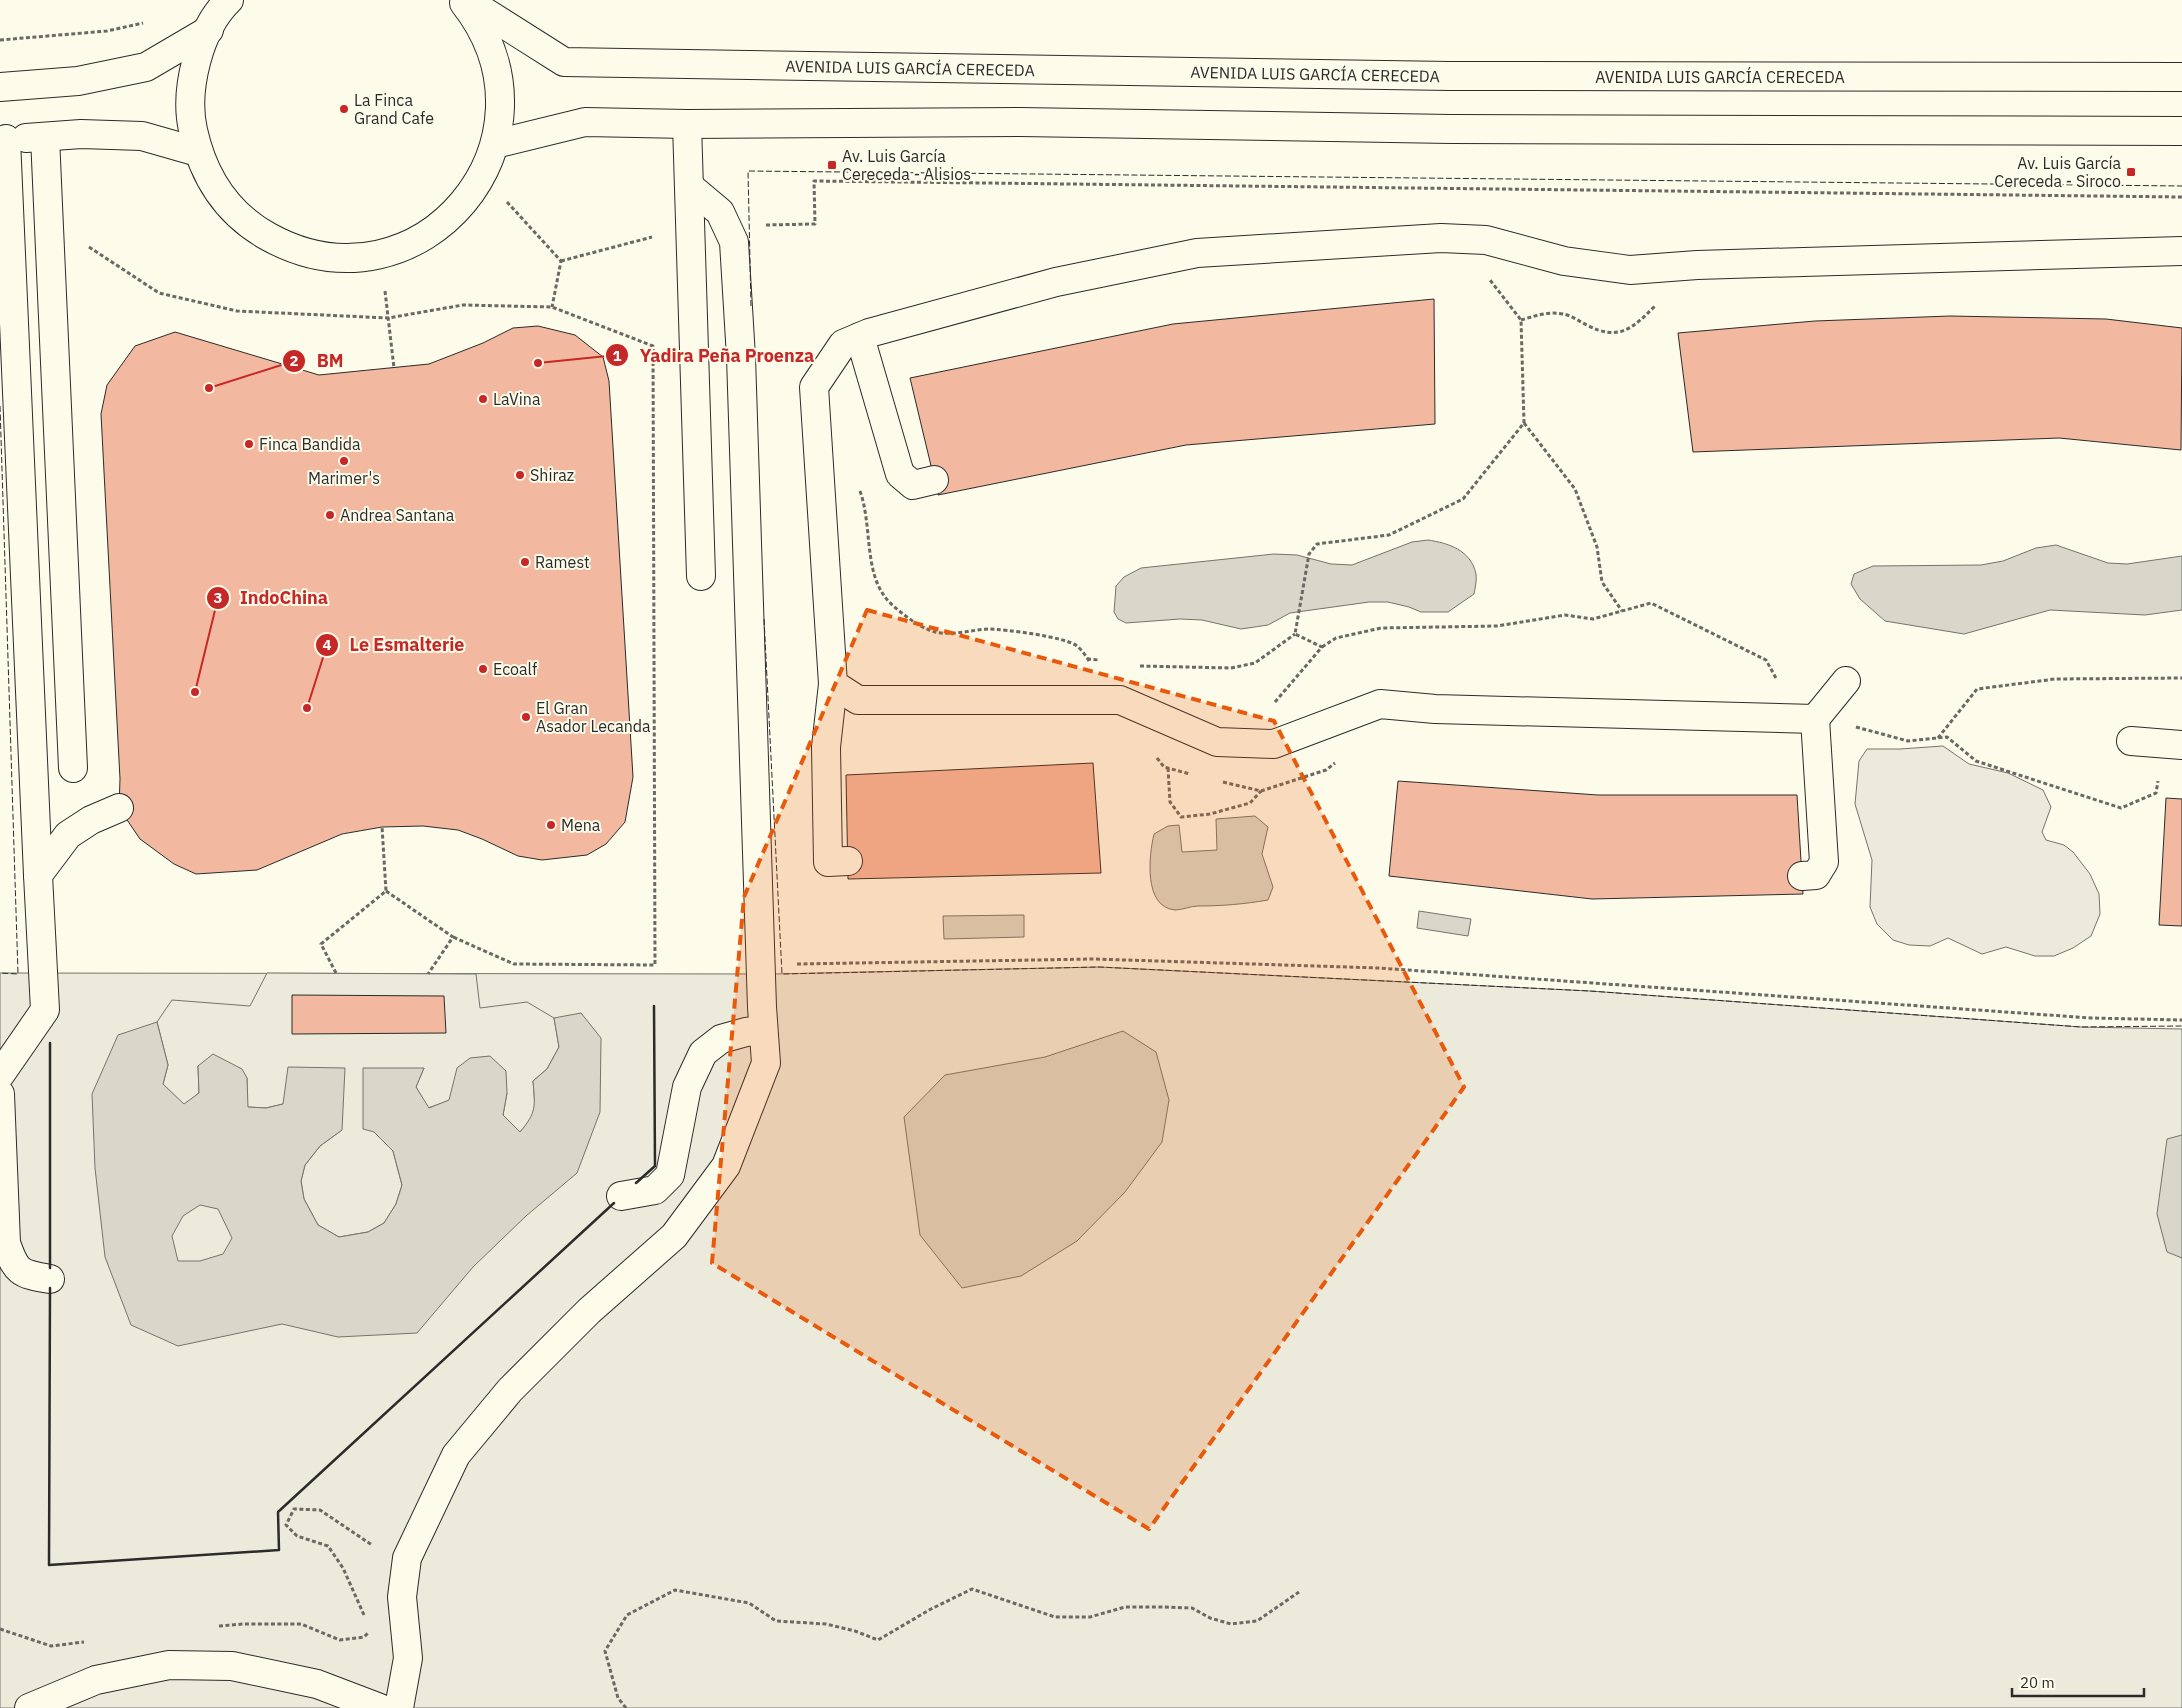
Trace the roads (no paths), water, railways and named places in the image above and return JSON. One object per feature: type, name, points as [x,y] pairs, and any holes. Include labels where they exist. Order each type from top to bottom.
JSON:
[{"type":"street","points":[[229,0],[209,30],[196,59],[190,90],[191,121],[198,152],[211,182],[231,208],[256,230],[285,246],[316,256],[348,258],[382,253],[412,243],[441,225],[464,202],[482,175],[495,144],[500,112],[499,80],[491,48],[476,19],[461,0]]},
{"type":"street","name":"AVENIDA LUIS GARCÍA CERECEDA","points":[[466,0],[564,62],[1450,76],[2182,77]]},
{"type":"street","points":[[0,87],[78,81],[146,67],[209,30]]},
{"type":"street","points":[[495,144],[585,122],[688,124],[1020,122],[1461,129],[2182,132]]},
{"type":"street","points":[[688,124],[702,576]]},
{"type":"street","points":[[0,1076],[44,1010],[3,139],[81,134],[142,136],[198,152]]},
{"type":"street","points":[[45,137],[73,768]]},
{"type":"street","points":[[399,1708],[408,1658],[402,1597],[407,1558],[456,1455],[510,1390],[575,1324],[674,1236],[726,1166],[766,1063],[763,1030],[741,357],[734,242],[720,212],[689,186]]},
{"type":"street","points":[[848,861],[828,862],[826,747],[833,684],[814,387],[843,344],[860,337],[1056,282],[1196,254],[1442,238],[1486,240],[1564,261],[1630,270],[1697,265],[2182,251]]},
{"type":"street","points":[[860,337],[900,474],[913,485],[934,480]]},
{"type":"street","points":[[833,684],[858,700],[1120,700],[1217,742],[1274,744],[1380,704],[1435,709],[1782,719],[1822,710],[1846,681]]},
{"type":"street","points":[[1802,876],[1816,875],[1824,862],[1822,710]]},
{"type":"street","points":[[2131,741],[2173,744]]},
{"type":"street","points":[[38,875],[68,835],[91,820],[119,808]]},
{"type":"street","points":[[621,1196],[655,1190],[670,1175],[687,1087],[703,1053],[721,1039],[746,1032],[763,1030]]},
{"type":"street","points":[[0,1094],[6,1242],[14,1265],[28,1275],[50,1278]]},
{"type":"street","points":[[29,1708],[96,1680],[170,1665],[232,1666],[317,1684],[380,1708]]},
{"type":"place","name":"La Finca Grand Cafe","points":[[344,109]]},
{"type":"place","name":"Av. Luis García Cereceda - Alisios","points":[[832,165]]},
{"type":"place","name":"Av. Luis García Cereceda - Siroco","points":[[2131,172]]},
{"type":"place","name":"Yadira Peña Proenza","points":[[538,363]]},
{"type":"place","name":"BM","points":[[209,388]]},
{"type":"place","name":"LaVina","points":[[483,399]]},
{"type":"place","name":"Finca Bandida","points":[[249,444]]},
{"type":"place","name":"Marimer's","points":[[344,461]]},
{"type":"place","name":"Shiraz","points":[[520,475]]},
{"type":"place","name":"Andrea Santana","points":[[330,515]]},
{"type":"place","name":"Ramest","points":[[525,562]]},
{"type":"place","name":"Ecoalf","points":[[483,669]]},
{"type":"place","name":"IndoChina","points":[[195,692]]},
{"type":"place","name":"Le Esmalterie","points":[[307,708]]},
{"type":"place","name":"El Gran Asador Lecanda","points":[[526,717]]},
{"type":"place","name":"Mena","points":[[551,825]]}]
